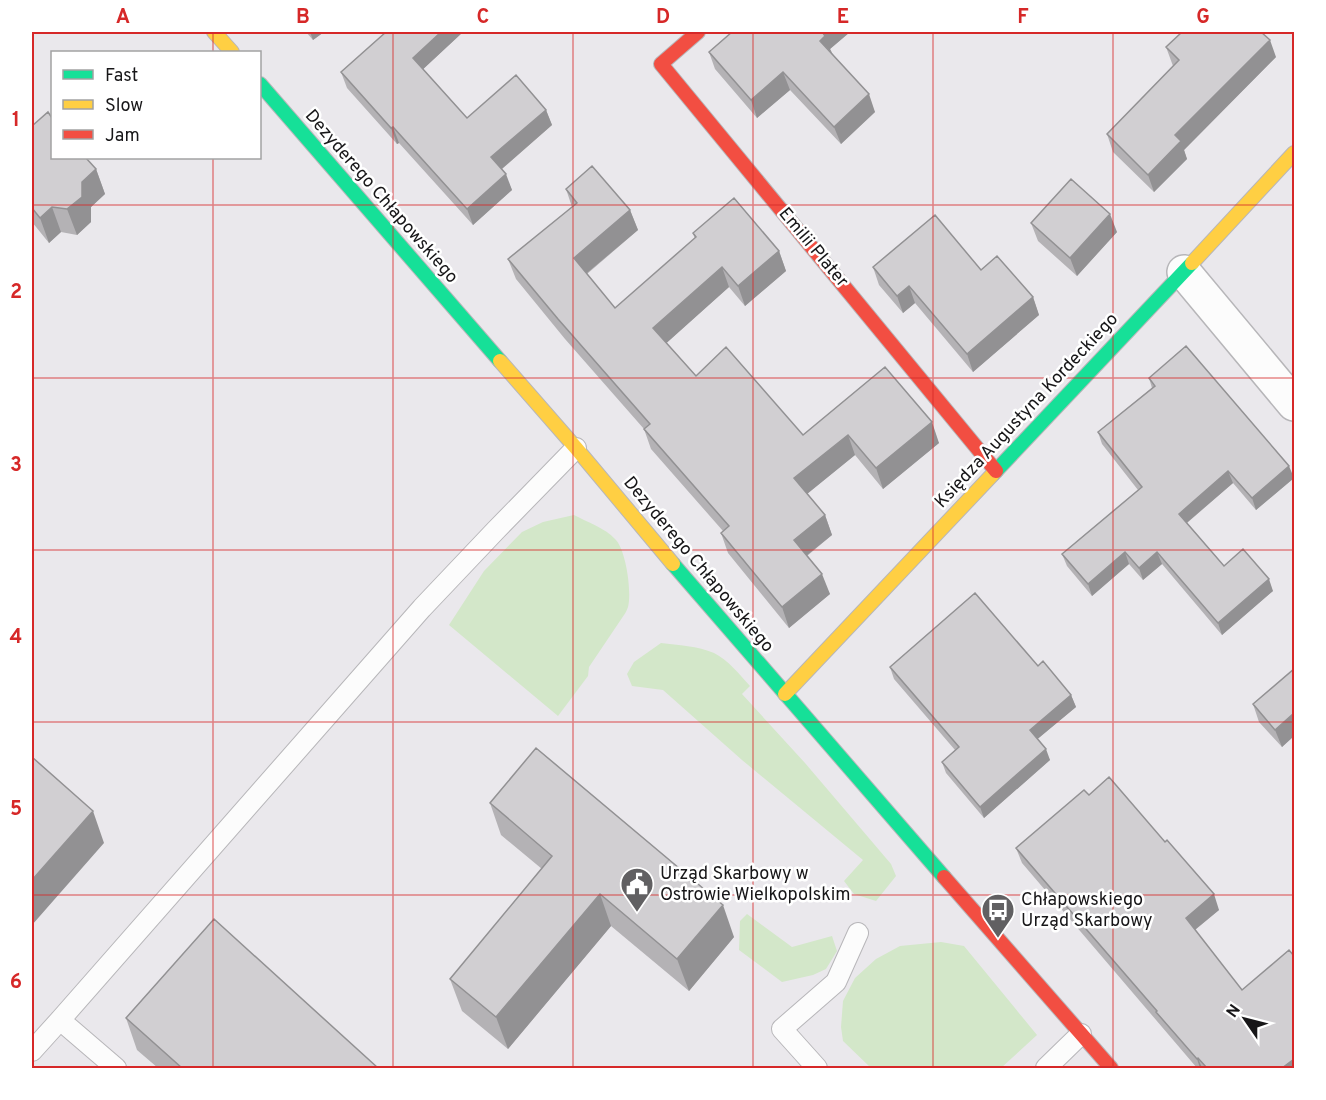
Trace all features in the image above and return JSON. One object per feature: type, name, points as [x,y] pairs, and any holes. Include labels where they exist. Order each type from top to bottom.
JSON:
[{"type":"street","points":[[214,32],[231,51]]},
{"type":"street","name":"Emilii Plater","points":[[698,32],[661,64],[996,471]]},
{"type":"street","name":"Dezyderego Chłapowskiego","points":[[261,85],[1110,1068]]},
{"type":"street","name":"Księdza Augustyna Kordeckiego","points":[[785,694],[1294,153]]},
{"type":"street","points":[[1184,272],[1294,404]]},
{"type":"lane","points":[[32,1051],[422,608],[576,448]]},
{"type":"lane","points":[[817,1068],[782,1029],[836,982],[858,933]]},
{"type":"lane","points":[[60,1020],[116,1068]]},
{"type":"lane","points":[[1046,1068],[1081,1034]]},
{"type":"green space","points":[[574,515],[606,532],[619,544],[627,571],[629,600],[625,613],[589,667],[588,676],[558,716],[449,625],[484,571],[522,532],[543,522]]},
{"type":"green space","points":[[661,643],[695,647],[714,653],[729,664],[750,686],[742,694],[805,763],[891,864],[896,876],[876,901],[854,894],[844,881],[863,860],[742,760],[663,690],[632,686],[627,674],[634,662]]},
{"type":"green space","points":[[747,914],[792,947],[832,936],[837,951],[826,969],[813,975],[782,982],[739,950],[740,921]]},
{"type":"green space","points":[[941,942],[964,946],[1037,1035],[1001,1068],[871,1068],[843,1041],[841,1027],[843,1001],[855,978],[876,959],[900,946]]},
{"type":"building","points":[[386,32],[441,32],[413,58],[467,118],[516,75],[546,110],[491,157],[506,174],[467,209],[341,72]]},
{"type":"building","points":[[732,32],[824,32],[825,36],[820,41],[869,94],[834,127],[783,72],[751,100],[709,52]]},
{"type":"building","points":[[1182,32],[1261,32],[1270,40],[1175,135],[1181,141],[1148,175],[1107,134],[1179,60],[1166,47]]},
{"type":"building","points":[[48,112],[51,116],[51,159],[87,159],[96,169],[82,182],[82,197],[67,209],[52,207],[40,218],[32,208],[32,126]]},
{"type":"building","points":[[592,166],[630,210],[574,258],[615,308],[696,237],[693,233],[734,198],[779,251],[738,286],[722,267],[653,328],[696,376],[726,347],[803,435],[885,367],[932,422],[876,468],[848,435],[794,478],[825,515],[794,540],[822,574],[782,607],[721,533],[729,526],[644,429],[650,424],[508,259],[577,203],[566,189]]},
{"type":"building","points":[[1071,179],[1110,214],[1070,258],[1031,223]]},
{"type":"building","points":[[935,215],[981,270],[997,256],[1033,297],[967,354],[909,286],[897,296],[873,267]]},
{"type":"building","points":[[1186,346],[1289,466],[1252,498],[1228,471],[1179,514],[1224,566],[1243,549],[1269,579],[1218,623],[1157,552],[1139,568],[1125,552],[1088,584],[1062,554],[1142,487],[1098,432],[1155,386],[1149,378]]},
{"type":"building","points":[[975,593],[1038,666],[1043,661],[1071,695],[1030,730],[1046,749],[980,807],[942,762],[959,747],[890,667]]},
{"type":"building","points":[[1294,669],[1294,713],[1275,730],[1253,704]]},
{"type":"building","points":[[536,748],[723,905],[677,959],[600,894],[496,1017],[450,979],[552,856],[490,803]]},
{"type":"building","points":[[32,757],[93,811],[32,880]]},
{"type":"building","points":[[1109,777],[1214,894],[1186,918],[1242,990],[1289,950],[1294,956],[1294,1059],[1282,1068],[1207,1068],[1016,848],[1084,790],[1089,795]]},
{"type":"building","points":[[214,919],[378,1068],[182,1068],[126,1018]]},
{"type":"traffic: fast","points":[[261,85],[500,361]]},
{"type":"traffic: fast","points":[[993,474],[1192,263]]},
{"type":"traffic: fast","points":[[673,564],[944,877]]},
{"type":"traffic: slow","points":[[214,32],[231,51]]},
{"type":"traffic: slow","points":[[1192,263],[1294,153]]},
{"type":"traffic: slow","points":[[500,361],[673,564]]},
{"type":"traffic: slow","points":[[785,694],[993,474]]},
{"type":"traffic: jam","points":[[698,32],[661,64],[996,471]]},
{"type":"traffic: jam","points":[[944,877],[1111,1068]]},
{"type":"place","name":"Urząd Skarbowy w Ostrowie Wielkopolskim","points":[[637,913]]},
{"type":"place","name":"Chłapowskiego Urząd Skarbowy","points":[[998,939]]}]
